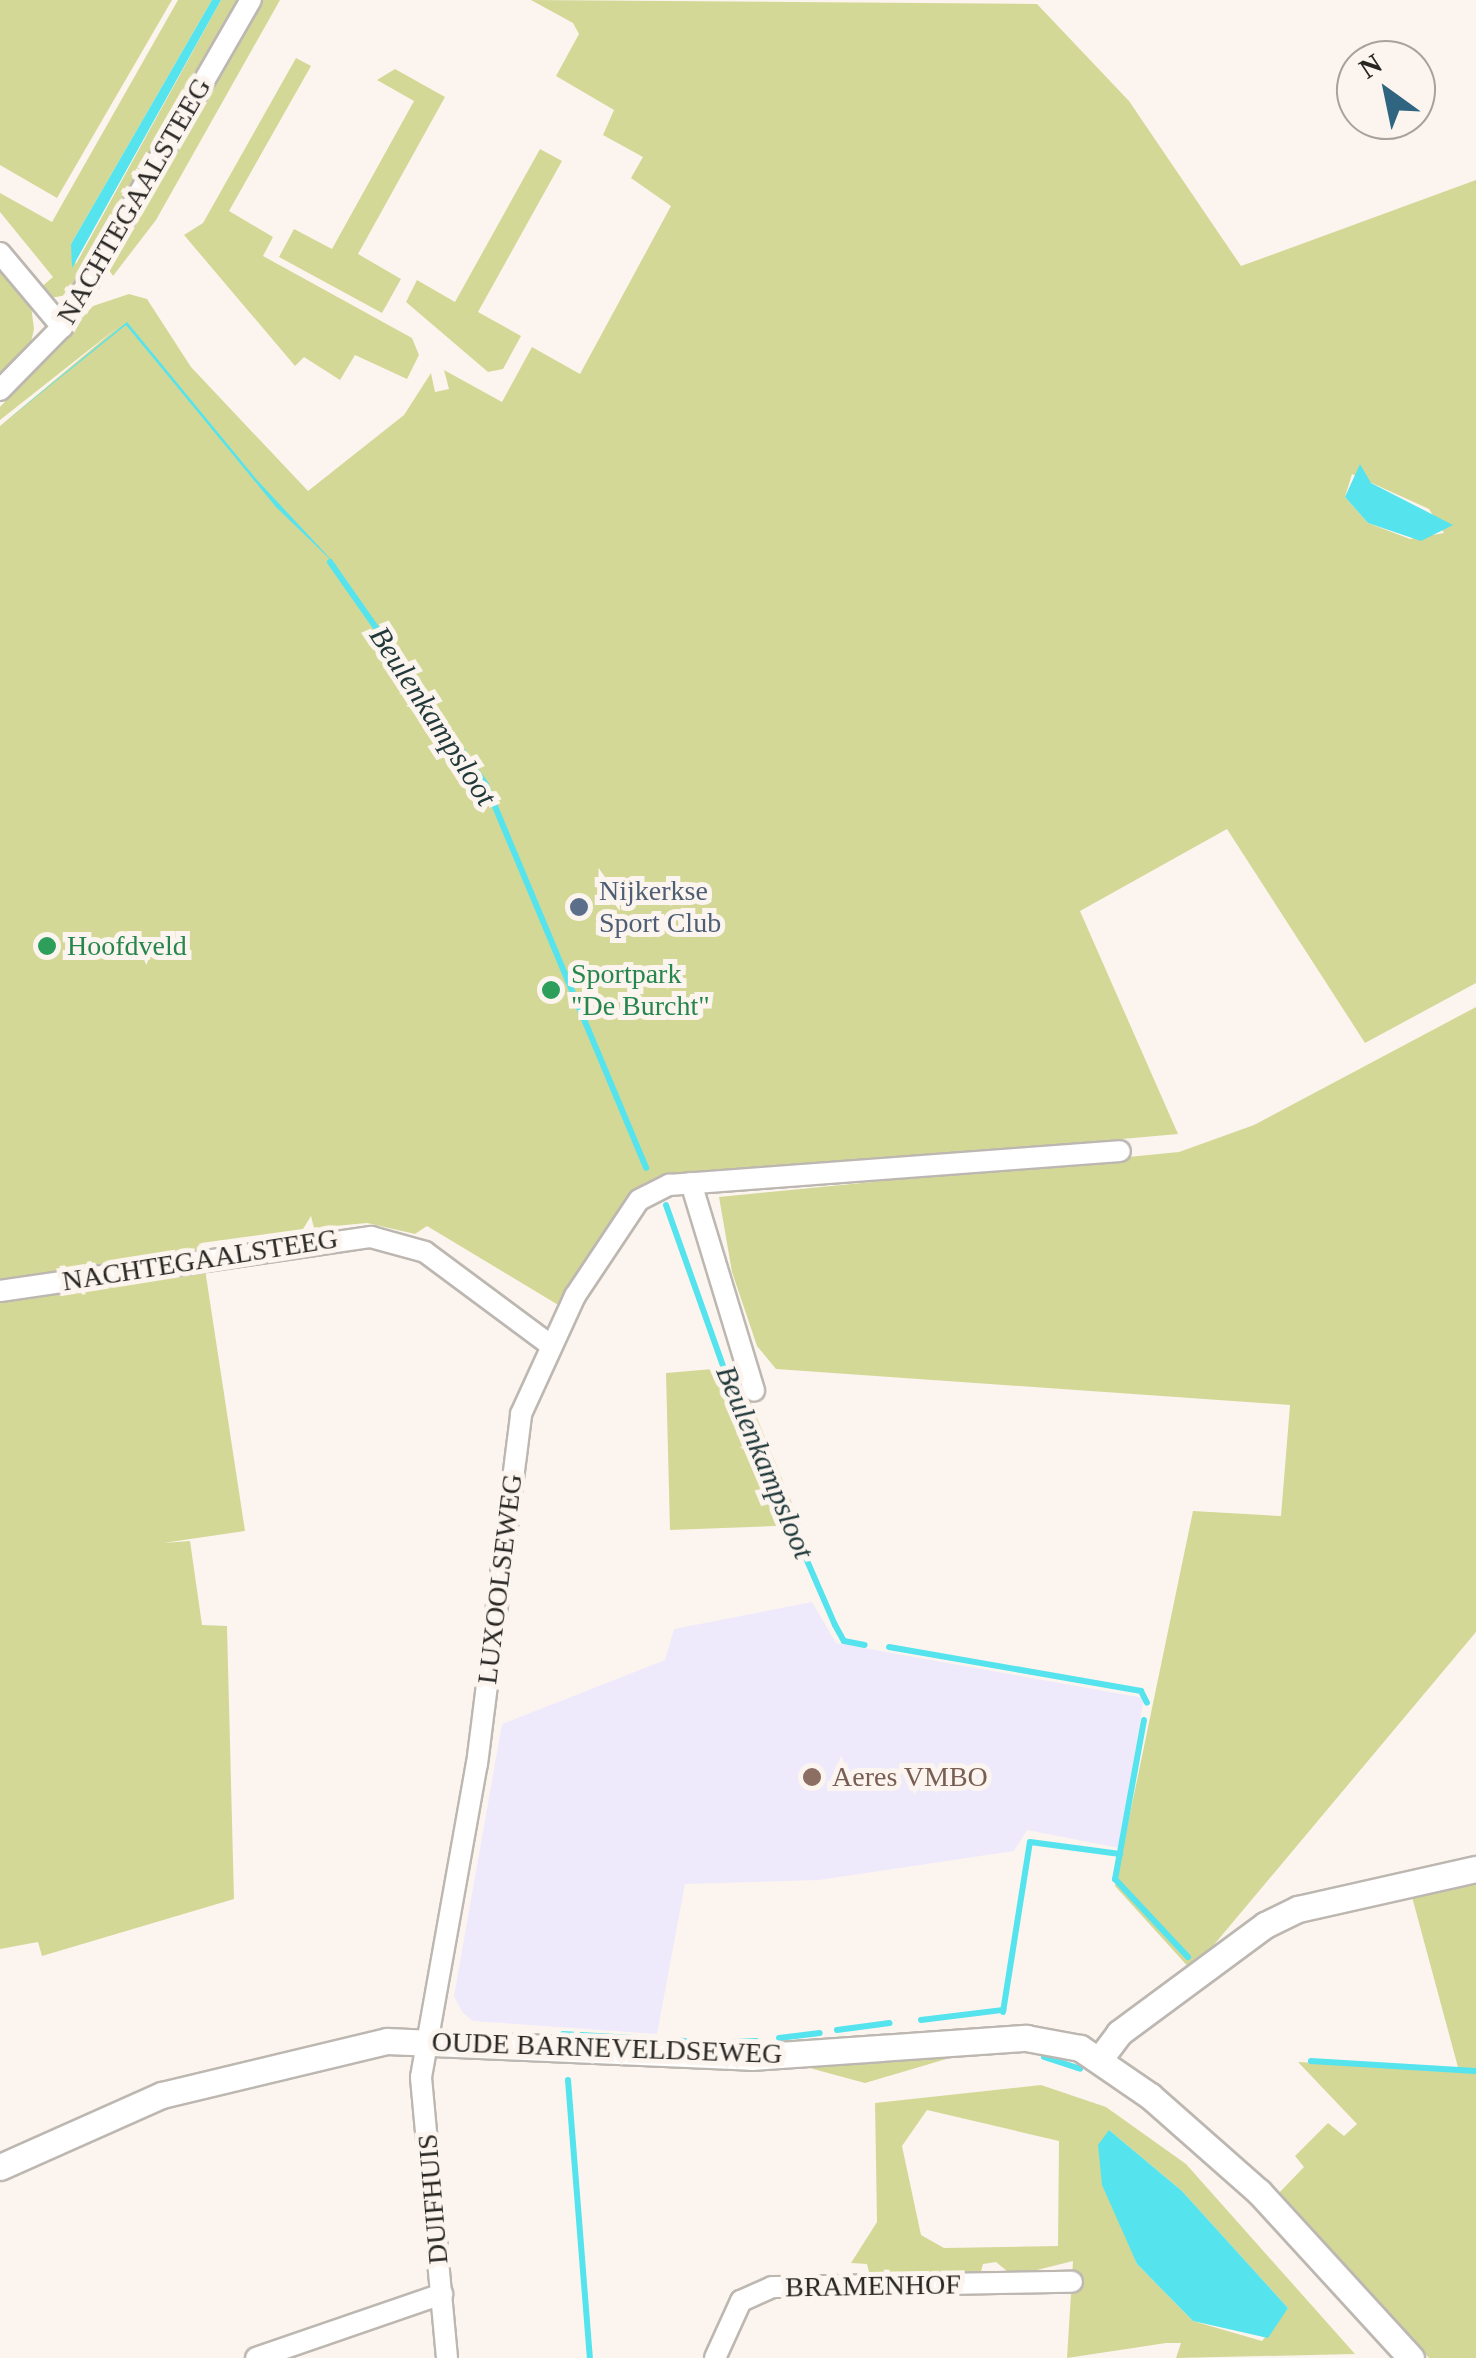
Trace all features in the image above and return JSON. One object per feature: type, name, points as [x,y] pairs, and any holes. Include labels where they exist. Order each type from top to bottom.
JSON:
[{"type":"street","name":"NACHTEGAALSTEEG","points":[[0,390],[62,327],[250,0]]},
{"type":"street","points":[[0,253],[62,327]]},
{"type":"street","name":"LUXOOLSEWEG","points":[[429,2040],[477,1764],[521,1414],[548,1344],[638,1200],[691,1183],[1120,1151]]},
{"type":"street","points":[[691,1183],[754,1391]]},
{"type":"street","name":"NACHTEGAALSTEEG","points":[[0,1292],[371,1237],[425,1252],[548,1344]]},
{"type":"street","points":[[1099,2060],[1119,2032],[1265,1926],[1298,1909],[1476,1869]]},
{"type":"street","name":"OUDE BARNEVELDSEWEG","points":[[0,2168],[162,2095],[277,2061],[429,2040],[751,2058],[985,2036],[1051,2042],[1099,2060],[1260,2192],[1411,2358]]},
{"type":"street","name":"DUIFHUIS","points":[[429,2040],[420,2077],[446,2358]]},
{"type":"street","name":"BRAMENHOF","points":[[715,2358],[741,2301],[772,2287],[1072,2282]]},
{"type":"street","points":[[256,2358],[442,2294]]},
{"type":"shaded area","name":"Aeres VMBO","points":[[812,1602],[836,1643],[1144,1698],[1119,1848],[1027,1830],[1014,1851],[819,1880],[685,1884],[657,2034],[473,2021],[462,2012],[454,1996],[502,1724],[665,1660],[674,1629]]},
{"type":"green space","points":[[0,0],[172,0],[57,198],[0,165]]},
{"type":"green space","points":[[178,0],[212,0],[71,244],[76,264],[221,0],[242,0],[73,294],[50,298],[39,289],[53,277],[0,212],[0,193],[52,222]]},
{"type":"green space","points":[[259,0],[280,0],[156,220],[113,276],[107,267]]},
{"type":"green space","points":[[531,0],[1037,4],[1129,101],[1241,266],[1476,180],[1476,983],[1365,1043],[1227,829],[1080,911],[1178,1134],[662,1180],[560,1306],[427,1226],[415,1234],[367,1223],[314,1228],[311,1216],[303,1229],[201,1243],[245,1531],[163,1543],[190,1541],[202,1625],[227,1626],[234,1899],[42,1956],[38,1942],[0,1949],[0,426],[118,327],[0,420],[0,407],[93,306],[129,294],[147,299],[191,367],[308,491],[404,415],[431,373],[435,392],[449,389],[444,370],[502,402],[532,347],[580,374],[671,206],[631,178],[643,157],[603,135],[614,110],[556,76],[579,34],[573,23]],"holes":[[[1352,474],[1429,509],[1444,533],[1410,539],[1368,523],[1345,497]]]},
{"type":"green space","points":[[296,58],[311,66],[229,211],[273,237],[263,256],[412,338],[419,355],[407,379],[355,355],[340,380],[304,357],[295,366],[184,235],[203,223]]},
{"type":"green space","points":[[395,69],[445,97],[358,254],[401,279],[382,313],[279,257],[294,229],[332,249],[414,101],[377,80]]},
{"type":"green space","points":[[540,149],[562,161],[478,312],[521,336],[503,369],[488,372],[406,302],[417,280],[455,302]]},
{"type":"green space","points":[[0,268],[31,306],[34,329],[29,351],[0,379]]},
{"type":"green space","points":[[1476,1007],[1476,1632],[1192,1971],[1115,1886],[1193,1511],[1281,1516],[1290,1405],[776,1369],[757,1346],[732,1272],[719,1197],[1179,1152],[1254,1125]]},
{"type":"green space","points":[[736,1367],[801,1525],[670,1530],[666,1373]]},
{"type":"green space","points":[[1476,1884],[1476,2358],[1429,2358],[1277,2195],[1304,2167],[1295,2156],[1328,2123],[1344,2136],[1357,2124],[1298,2062],[1459,2071],[1412,1897]]},
{"type":"green space","points":[[977,2050],[865,2083],[802,2066]]},
{"type":"green space","points":[[1041,2085],[1106,2107],[1186,2164],[1355,2354],[1176,2358],[1181,2343],[1166,2343],[1067,2358],[1073,2261],[1013,2276],[996,2262],[983,2264],[980,2275],[870,2276],[867,2264],[851,2263],[877,2222],[875,2103]],"holes":[[[927,2110],[1059,2141],[1058,2246],[944,2248],[921,2235],[902,2146]],[[1109,2130],[1182,2191],[1288,2308],[1262,2341],[1193,2321],[1137,2264],[1100,2160]]]},
{"type":"water","points":[[212,0],[221,0],[72,268],[71,244]]},
{"type":"water","points":[[127,322],[257,480],[338,567],[276,507],[126,325],[0,426]]},
{"type":"water","points":[[1360,464],[1371,483],[1453,525],[1421,541],[1368,523],[1345,497]]},
{"type":"water","points":[[1109,2130],[1182,2191],[1288,2308],[1268,2338],[1193,2321],[1137,2264],[1102,2185],[1098,2145]]},
{"type":"waterway","name":"Beulenkampsloot","points":[[330,562],[486,785],[646,1168]]},
{"type":"waterway","name":"Beulenkampsloot","points":[[666,1205],[725,1372],[835,1625],[844,1641],[865,1645]]},
{"type":"waterway","name":"Beulenkampsloot","points":[[889,1647],[1141,1691],[1147,1703]]},
{"type":"waterway","name":"Beulenkampsloot","points":[[1144,1720],[1115,1879],[1188,1957]]},
{"type":"waterway","points":[[1003,2012],[1030,1842],[1120,1854]]},
{"type":"waterway","points":[[921,2020],[1003,2010]]},
{"type":"waterway","points":[[837,2030],[890,2023]]},
{"type":"waterway","points":[[779,2038],[820,2033]]},
{"type":"waterway","points":[[563,2034],[685,2041]]},
{"type":"waterway","points":[[708,2043],[756,2041]]},
{"type":"waterway","points":[[1044,2057],[1080,2069]]},
{"type":"waterway","name":"Beulenkampsloot","points":[[1311,2061],[1476,2071]]},
{"type":"waterway","points":[[568,2080],[590,2358]]},
{"type":"place","name":"Nijkerkse Sport Club","points":[[579,907]]},
{"type":"place","name":"Hoofdveld","points":[[47,946]]},
{"type":"place","name":"Sportpark \"De Burcht\"","points":[[551,990]]},
{"type":"place","name":"Aeres VMBO","points":[[812,1777]]}]
